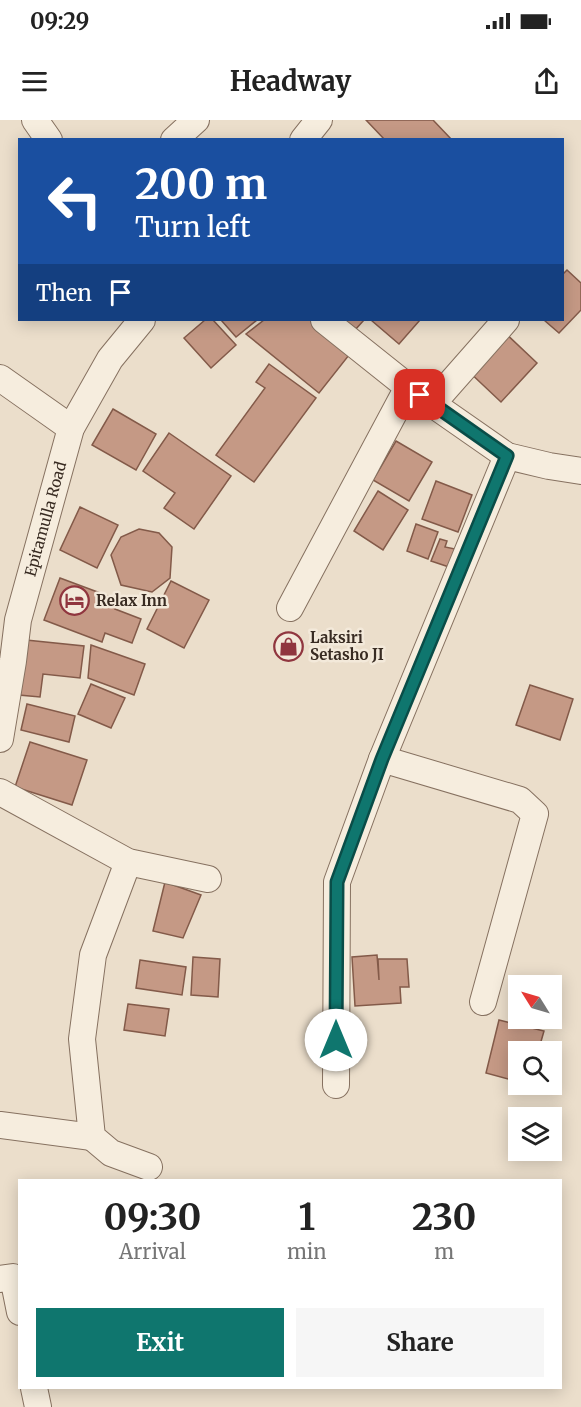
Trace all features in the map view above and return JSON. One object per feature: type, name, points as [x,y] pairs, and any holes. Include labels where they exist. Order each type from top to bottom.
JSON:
[{"type":"street","points":[[35,120],[48,138]]},
{"type":"street","points":[[176,138],[196,120]]},
{"type":"street","points":[[305,138],[319,120]]},
{"type":"street","name":"Epitamulla Road","points":[[0,739],[7,659],[71,428],[110,359],[141,321]]},
{"type":"street","points":[[325,321],[408,387],[507,456],[581,471]]},
{"type":"street","points":[[433,403],[505,321]]},
{"type":"street","points":[[0,378],[71,428]]},
{"type":"street","points":[[290,608],[408,387]]},
{"type":"street","points":[[336,1085],[337,882],[382,759],[507,456]]},
{"type":"street","points":[[382,759],[519,800],[535,814],[483,1002]]},
{"type":"street","points":[[0,792],[128,862],[208,879]]},
{"type":"street","points":[[92,1137],[82,1039],[93,955],[128,862]]},
{"type":"street","points":[[0,1125],[92,1137],[111,1153],[149,1167]]},
{"type":"street","points":[[0,1279],[13,1277],[18,1302]]},
{"type":"street","points":[[34,1389],[38,1407]]},
{"type":"building","points":[[366,120],[433,120],[450,138],[383,138]]},
{"type":"building","points":[[567,270],[581,283],[581,310],[559,333],[545,321],[564,321],[564,273]]},
{"type":"building","points":[[204,321],[214,321],[236,345],[211,368],[184,338]]},
{"type":"building","points":[[222,321],[256,321],[236,337]]},
{"type":"building","points":[[263,321],[312,321],[353,350],[319,393],[246,334]]},
{"type":"building","points":[[343,321],[363,321],[355,330]]},
{"type":"building","points":[[372,321],[419,321],[399,344]]},
{"type":"building","points":[[501,329],[537,363],[501,402],[465,368]]},
{"type":"building","points":[[269,364],[316,398],[254,482],[216,455],[265,388],[256,382]]},
{"type":"building","points":[[113,409],[156,434],[136,470],[92,445]]},
{"type":"building","points":[[169,433],[231,476],[194,529],[164,508],[175,493],[143,471]]},
{"type":"building","points":[[396,441],[432,462],[409,501],[373,480]]},
{"type":"building","points":[[436,481],[472,495],[458,532],[422,519]]},
{"type":"building","points":[[378,491],[408,510],[383,550],[354,531]]},
{"type":"building","points":[[80,507],[118,525],[97,568],[60,550]]},
{"type":"building","points":[[416,524],[438,532],[428,559],[407,551]]},
{"type":"building","points":[[139,529],[159,533],[172,547],[170,578],[152,592],[121,585],[111,555],[121,537]]},
{"type":"building","points":[[440,539],[447,541],[445,547],[455,549],[449,567],[431,561]]},
{"type":"building","points":[[60,578],[119,600],[115,609],[141,619],[132,643],[105,633],[102,642],[44,620]]},
{"type":"building","points":[[171,581],[209,600],[184,648],[147,629]]},
{"type":"building","points":[[26,640],[84,646],[80,678],[43,674],[40,697],[19,695]]},
{"type":"building","points":[[91,645],[145,664],[134,695],[88,678]]},
{"type":"building","points":[[91,684],[125,698],[111,728],[78,714]]},
{"type":"building","points":[[530,685],[573,699],[560,740],[516,725]]},
{"type":"building","points":[[27,704],[75,716],[69,742],[21,730]]},
{"type":"building","points":[[30,742],[87,760],[72,805],[15,787]]},
{"type":"building","points":[[165,882],[201,895],[183,938],[153,931]]},
{"type":"building","points":[[377,955],[379,980],[378,959],[407,959],[409,987],[400,987],[401,1003],[355,1006],[352,957]]},
{"type":"building","points":[[193,957],[220,959],[218,997],[191,995]]},
{"type":"building","points":[[140,960],[186,967],[182,995],[136,988]]},
{"type":"building","points":[[128,1004],[169,1009],[165,1036],[124,1030]]},
{"type":"building","points":[[499,1020],[508,1022],[508,1029],[544,1031],[541,1041],[508,1041],[508,1079],[486,1073]]},
{"type":"place","name":"Relax Inn","points":[[75,601]]},
{"type":"place","name":"Laksiri Setasho JI","points":[[289,647]]},
{"type":"route","points":[[336,1040],[337,882],[382,759],[507,456],[420,395]]}]
